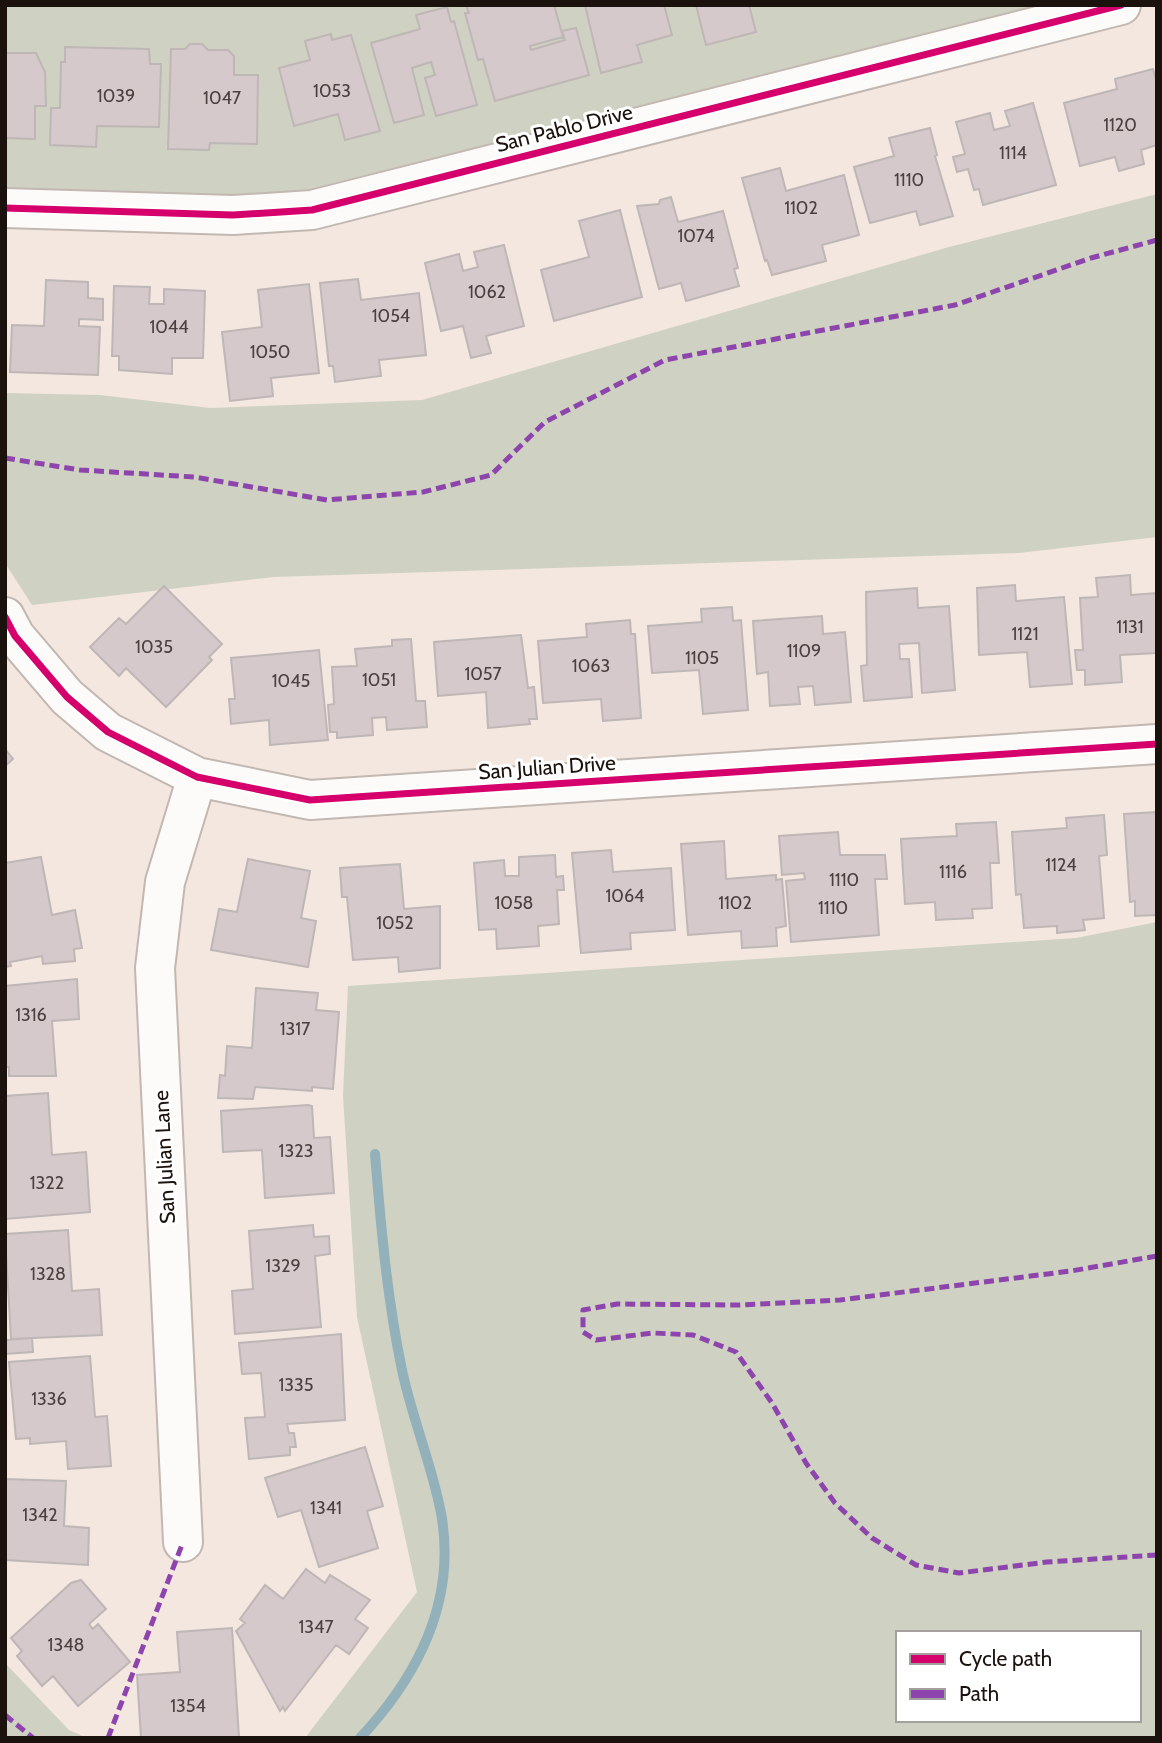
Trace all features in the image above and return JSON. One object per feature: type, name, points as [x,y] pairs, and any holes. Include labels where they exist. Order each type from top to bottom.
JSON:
[{"type":"street","name":"San Pablo Drive","points":[[5,208],[233,215],[312,210],[1121,5]]},
{"type":"street","name":"San Julian Drive","points":[[5,617],[15,636],[67,697],[107,732],[197,777],[310,800],[1157,744]]},
{"type":"street","name":"San Julian Lane","points":[[183,1542],[155,968],[165,882],[197,777]]},
{"type":"green space","points":[[5,5],[1112,5],[414,192],[5,207]]},
{"type":"green space","points":[[1157,194],[1157,537],[1019,553],[274,577],[32,605],[5,563],[5,393],[100,395],[210,408],[422,400],[949,247]]},
{"type":"green space","points":[[1157,922],[1157,1738],[305,1738],[417,1592],[357,1317],[343,1096],[348,986],[1076,938]]},
{"type":"green space","points":[[5,1663],[69,1730],[87,1738],[5,1738]]},
{"type":"building","points":[[466,5],[554,5],[563,37],[530,46],[531,50],[565,40],[562,31],[576,28],[589,75],[495,101],[483,59],[478,60],[465,13],[469,13]]},
{"type":"building","points":[[585,5],[664,5],[672,35],[637,45],[642,62],[601,73]]},
{"type":"building","points":[[696,5],[749,5],[756,32],[706,45]]},
{"type":"building","points":[[447,7],[451,22],[454,21],[477,105],[436,116],[425,78],[435,75],[431,62],[412,68],[424,115],[394,123],[371,43],[420,29],[416,15]]},
{"type":"building","points":[[331,34],[332,40],[351,35],[380,131],[345,140],[338,114],[294,126],[279,68],[310,60],[305,41]]},
{"type":"building","points":[[190,44],[202,44],[208,50],[228,50],[234,56],[234,75],[258,75],[257,144],[210,143],[209,150],[168,149],[171,49],[185,49]]},
{"type":"building","points":[[65,47],[149,49],[150,64],[161,64],[159,127],[97,126],[96,147],[50,145],[51,108],[60,108],[61,62],[65,62]]},
{"type":"building","points":[[5,53],[36,53],[45,72],[46,106],[35,106],[35,139],[5,138]]},
{"type":"building","points":[[1153,69],[1157,83],[1157,145],[1141,150],[1144,164],[1119,171],[1115,157],[1080,166],[1064,103],[1117,89],[1115,79]]},
{"type":"building","points":[[1033,103],[1056,185],[983,205],[979,189],[974,190],[968,169],[957,172],[953,157],[965,154],[956,122],[990,113],[994,130],[1010,126],[1005,111]]},
{"type":"building","points":[[930,128],[937,155],[935,156],[953,216],[920,225],[916,211],[870,223],[854,167],[894,156],[889,138]]},
{"type":"building","points":[[780,168],[786,191],[844,175],[859,235],[822,245],[826,261],[772,275],[767,260],[765,261],[742,178]]},
{"type":"building","points":[[671,197],[678,222],[723,211],[738,268],[734,269],[739,286],[686,301],[681,283],[659,289],[637,206],[659,204],[660,200]]},
{"type":"building","points":[[620,210],[642,297],[554,321],[541,270],[589,257],[579,221]]},
{"type":"building","points":[[504,245],[524,326],[486,336],[491,353],[471,358],[463,326],[441,331],[425,263],[459,254],[463,271],[478,267],[474,252]]},
{"type":"building","points":[[358,279],[361,300],[419,293],[426,355],[379,360],[381,376],[335,382],[333,366],[329,366],[320,283]]},
{"type":"building","points":[[46,280],[88,282],[88,298],[103,299],[103,320],[79,319],[79,326],[100,327],[98,375],[10,372],[12,325],[44,326]]},
{"type":"building","points":[[309,284],[319,373],[271,378],[273,396],[230,401],[222,332],[262,327],[258,290]]},
{"type":"building","points":[[114,286],[150,287],[149,304],[164,304],[164,289],[205,291],[203,358],[172,358],[172,374],[119,370],[119,356],[112,356]]},
{"type":"building","points":[[1130,575],[1131,595],[1157,593],[1157,653],[1120,655],[1122,682],[1085,685],[1085,670],[1077,670],[1075,650],[1083,650],[1080,598],[1098,597],[1096,578]]},
{"type":"building","points":[[1015,585],[1016,601],[1064,597],[1072,684],[1030,687],[1027,652],[979,655],[977,588]]},
{"type":"building","points":[[164,586],[222,644],[209,657],[212,660],[166,707],[126,668],[119,676],[90,647],[119,618],[126,624]]},
{"type":"building","points":[[917,588],[918,608],[949,606],[955,690],[922,693],[919,643],[899,644],[900,659],[909,659],[912,697],[864,701],[861,666],[867,665],[866,592]]},
{"type":"building","points":[[732,607],[733,621],[741,620],[748,710],[703,714],[699,670],[652,673],[648,626],[702,622],[701,609]]},
{"type":"building","points":[[822,616],[823,634],[845,632],[851,702],[815,705],[813,686],[798,687],[800,704],[770,706],[768,672],[757,674],[753,621]]},
{"type":"building","points":[[630,620],[631,634],[635,634],[641,718],[603,721],[601,699],[543,703],[538,641],[587,637],[586,624]]},
{"type":"building","points":[[521,635],[528,688],[534,687],[537,719],[529,719],[530,724],[488,728],[486,692],[438,696],[434,642]]},
{"type":"building","points":[[411,639],[416,701],[425,701],[427,727],[387,730],[386,717],[372,718],[373,735],[337,738],[337,732],[330,732],[328,705],[334,704],[332,667],[357,666],[355,649],[392,646],[392,640]]},
{"type":"building","points":[[319,650],[328,740],[270,745],[269,720],[231,724],[229,699],[235,699],[231,658]]},
{"type":"building","points":[[5,749],[13,759],[5,766]]},
{"type":"building","points":[[1157,812],[1157,915],[1135,916],[1135,901],[1130,902],[1124,814]]},
{"type":"building","points":[[1104,815],[1107,855],[1099,856],[1104,918],[1083,920],[1085,930],[1057,933],[1057,926],[1024,928],[1021,894],[1016,895],[1012,832],[1067,828],[1066,818]]},
{"type":"building","points":[[996,822],[999,863],[990,863],[992,908],[972,909],[973,918],[936,920],[935,902],[905,904],[901,839],[957,836],[956,824]]},
{"type":"building","points":[[838,832],[840,855],[885,855],[887,879],[875,879],[879,935],[791,942],[786,881],[805,879],[804,873],[782,875],[779,836]]},
{"type":"building","points":[[724,841],[726,879],[776,875],[776,880],[782,879],[786,926],[776,928],[777,946],[742,948],[741,931],[688,935],[681,844]]},
{"type":"building","points":[[611,850],[613,872],[671,868],[675,930],[630,933],[631,949],[581,953],[572,853]]},
{"type":"building","points":[[555,855],[556,877],[563,876],[564,890],[557,890],[559,924],[538,926],[539,946],[497,949],[496,929],[479,930],[474,863],[504,860],[505,876],[519,876],[519,857]]},
{"type":"building","points":[[41,857],[52,915],[75,910],[82,948],[74,949],[75,961],[43,964],[42,956],[10,962],[11,966],[5,967],[5,863]]},
{"type":"building","points":[[248,859],[310,871],[301,918],[316,921],[308,967],[211,950],[219,909],[237,912]]},
{"type":"building","points":[[400,864],[404,909],[440,906],[440,968],[399,972],[398,957],[353,960],[347,897],[342,897],[340,868]]},
{"type":"building","points":[[77,979],[79,1019],[52,1021],[56,1076],[9,1076],[9,1067],[5,1067],[5,986]]},
{"type":"building","points":[[256,988],[318,993],[316,1010],[339,1012],[333,1089],[312,1087],[312,1091],[255,1087],[253,1099],[218,1098],[220,1075],[225,1076],[227,1046],[252,1048]]},
{"type":"building","points":[[48,1093],[52,1155],[86,1152],[90,1212],[5,1219],[5,1096]]},
{"type":"building","points":[[312,1106],[314,1138],[330,1137],[334,1193],[265,1198],[262,1150],[223,1152],[221,1111]]},
{"type":"building","points":[[313,1225],[314,1237],[329,1236],[330,1254],[315,1256],[321,1327],[235,1334],[232,1291],[253,1289],[249,1231]]},
{"type":"building","points":[[68,1230],[72,1291],[99,1289],[102,1335],[11,1339],[5,1234]]},
{"type":"building","points":[[341,1334],[345,1420],[287,1424],[289,1433],[294,1433],[296,1447],[290,1447],[290,1455],[249,1459],[245,1418],[265,1417],[261,1373],[242,1374],[239,1343]]},
{"type":"building","points":[[32,1338],[33,1352],[5,1354],[5,1340]]},
{"type":"building","points":[[90,1356],[95,1417],[107,1416],[111,1466],[68,1469],[66,1441],[30,1444],[30,1438],[16,1439],[9,1362]]},
{"type":"building","points":[[365,1447],[383,1506],[367,1511],[378,1548],[319,1567],[301,1510],[278,1517],[265,1478]]},
{"type":"building","points":[[5,1479],[66,1481],[64,1526],[89,1528],[88,1565],[5,1560]]},
{"type":"building","points":[[306,1569],[325,1583],[330,1575],[370,1600],[355,1619],[368,1628],[349,1654],[336,1645],[285,1711],[283,1707],[280,1711],[236,1631],[245,1623],[240,1619],[265,1585],[283,1599]]},
{"type":"building","points":[[81,1580],[106,1609],[89,1624],[93,1629],[98,1624],[130,1662],[78,1706],[53,1676],[42,1686],[17,1656],[22,1651],[11,1638],[71,1583]]},
{"type":"building","points":[[232,1628],[239,1738],[141,1738],[137,1675],[180,1672],[177,1632]]},
{"type":"waterway","points":[[360,1738],[399,1689],[428,1635],[438,1607],[444,1545],[437,1495],[406,1388],[392,1316],[375,1154]]},
{"type":"marked path","points":[[5,458],[80,470],[194,477],[327,500],[423,492],[491,475],[545,422],[665,360],[955,305],[1091,258],[1157,240]]},
{"type":"marked path","points":[[1157,1256],[1071,1271],[840,1300],[740,1305],[617,1304],[583,1310],[583,1332],[596,1340],[653,1333],[693,1335],[736,1352],[772,1403],[806,1463],[835,1503],[872,1538],[916,1565],[959,1573],[1047,1562],[1157,1555]]},
{"type":"marked path","points":[[108,1738],[183,1542]]},
{"type":"marked path","points":[[5,1715],[33,1738]]},
{"type":"cycle path","points":[[5,208],[233,215],[312,210],[1121,5]]},
{"type":"cycle path","points":[[5,617],[15,636],[67,697],[108,732],[197,777],[310,800],[1157,744]]}]
